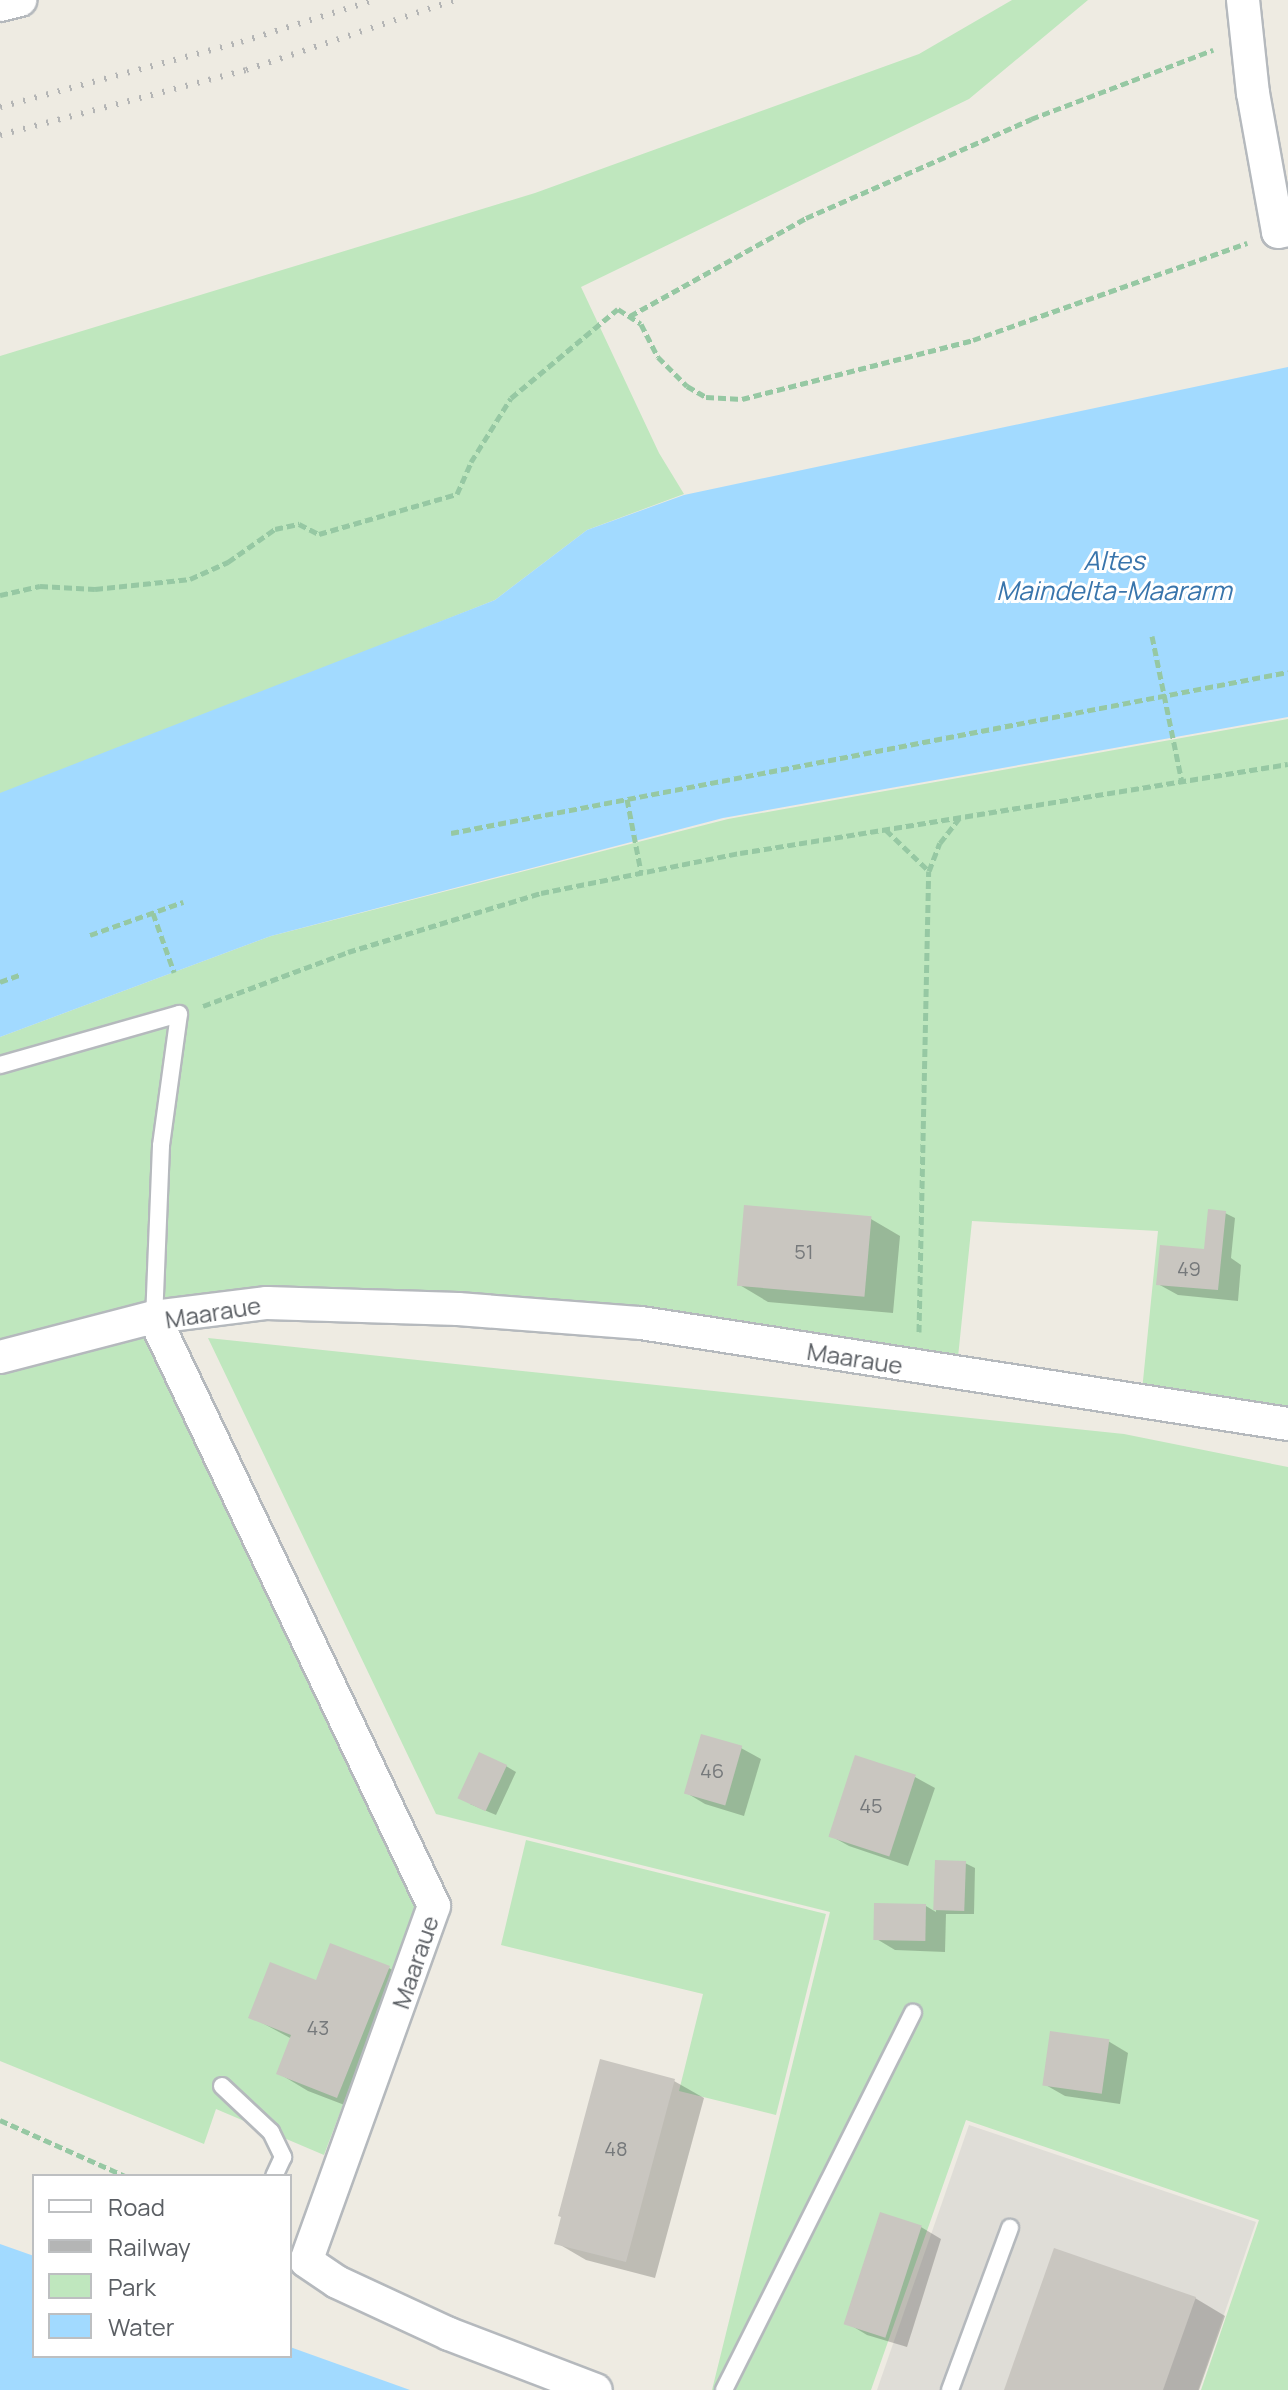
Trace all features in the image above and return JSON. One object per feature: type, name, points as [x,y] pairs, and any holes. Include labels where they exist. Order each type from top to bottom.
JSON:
[{"type":"street","points":[[0,5],[20,0]]},
{"type":"street","points":[[1243,0],[1253,93],[1283,231]]},
{"type":"street","name":"Maaraue","points":[[298,2257],[434,1906],[154,1317],[267,1303],[458,1309],[641,1323],[918,1369],[1288,1424]]},
{"type":"street","points":[[0,1357],[154,1317]]},
{"type":"street","points":[[298,2257],[337,2282],[449,2334],[596,2390]]},
{"type":"lane","points":[[0,1065],[179,1014],[161,1146],[154,1317]]},
{"type":"lane","points":[[724,2390],[913,2013]]},
{"type":"lane","points":[[222,2086],[271,2132],[283,2157],[275,2174]]},
{"type":"lane","points":[[950,2390],[1010,2228]]},
{"type":"path","points":[[629,317],[806,218],[1031,119],[1247,36]]},
{"type":"path","points":[[0,595],[40,586],[95,589],[190,579],[228,562],[275,529],[299,524],[319,534],[457,494],[471,462],[511,398],[618,309],[641,324],[658,357],[687,386],[706,397],[742,399],[973,340],[1283,231]]},
{"type":"path","points":[[1152,636],[1182,782]]},
{"type":"path","points":[[451,833],[1288,672]]},
{"type":"path","points":[[179,1014],[348,952],[526,897],[641,873],[885,830],[1288,764]]},
{"type":"path","points":[[627,799],[641,873]]},
{"type":"path","points":[[918,1369],[929,871],[940,843],[960,818]]},
{"type":"path","points":[[885,830],[929,871]]},
{"type":"path","points":[[90,935],[183,902]]},
{"type":"path","points":[[153,913],[174,972]]},
{"type":"path","points":[[0,982],[22,974]]},
{"type":"path","points":[[0,2120],[121,2174]]},
{"type":"shaded area","points":[[969,2125],[1256,2222],[1198,2390],[877,2390]]},
{"type":"green space","points":[[1012,0],[1088,0],[969,99],[581,287],[659,453],[684,494],[587,530],[495,600],[0,796],[0,356],[535,193],[919,54]]},
{"type":"green space","points":[[1288,719],[1288,1416],[1142,1391],[1158,1231],[972,1221],[957,1367],[641,1323],[267,1303],[0,1357],[0,1037],[271,936],[728,819]]},
{"type":"green space","points":[[150,1330],[418,1906],[324,2155],[216,2109],[204,2144],[0,2061],[0,1368]]},
{"type":"green space","points":[[208,1338],[1124,1434],[1288,1467],[1288,2390],[1201,2390],[1259,2220],[966,2120],[871,2390],[712,2390],[830,1912],[436,1814]]},
{"type":"green space","points":[[526,1840],[826,1914],[776,2115],[679,2091],[703,1994],[501,1945]]},
{"type":"water","name":"Altes Maindelta-Maararm","points":[[1288,367],[1288,717],[723,818],[271,936],[0,1037],[0,793],[495,600],[587,530],[684,495]]},
{"type":"water","points":[[0,2244],[32,2255],[32,2358],[292,2358],[292,2348],[410,2390],[0,2390]]},
{"type":"building","points":[[744,1205],[872,1216],[864,1297],[737,1286]]},
{"type":"building","points":[[1208,1209],[1226,1211],[1218,1290],[1156,1285],[1160,1245],[1204,1249]]},
{"type":"building","points":[[701,1734],[742,1746],[725,1805],[684,1794]]},
{"type":"building","points":[[479,1752],[507,1765],[486,1811],[457,1798]]},
{"type":"building","points":[[855,1755],[916,1775],[889,1857],[828,1837]]},
{"type":"building","points":[[935,1860],[966,1861],[964,1911],[933,1910]]},
{"type":"building","points":[[874,1903],[926,1904],[925,1941],[873,1940]]},
{"type":"building","points":[[330,1943],[390,1966],[337,2098],[276,2074],[291,2035],[248,2018],[270,1962],[316,1980]]},
{"type":"building","points":[[1050,2031],[1109,2039],[1102,2094],[1042,2085]]},
{"type":"building","points":[[600,2059],[675,2079],[626,2262],[554,2244],[561,2217],[558,2216]]},
{"type":"building","points":[[880,2212],[922,2226],[885,2338],[844,2324]]},
{"type":"building","points":[[1054,2248],[1196,2297],[1163,2390],[1004,2390]]},
{"type":"railway","points":[[0,107],[241,42],[374,0]]},
{"type":"railway","points":[[0,135],[246,70],[455,0]]}]
